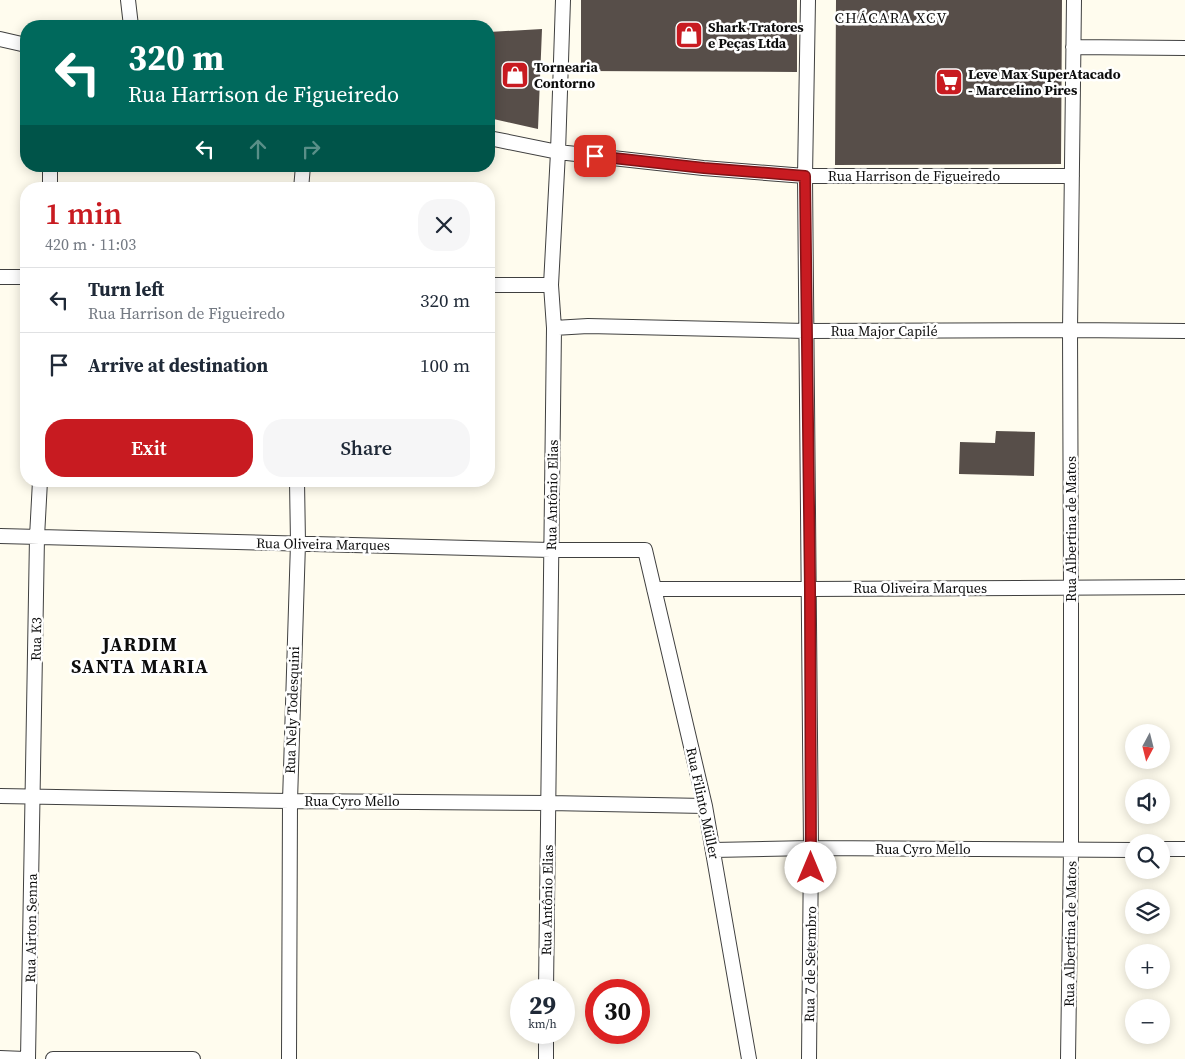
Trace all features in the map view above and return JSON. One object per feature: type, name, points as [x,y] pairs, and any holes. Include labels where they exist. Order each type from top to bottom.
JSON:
[{"type":"street","points":[[128,0],[130,20]]},
{"type":"street","name":"Rua Antônio Elias","points":[[546,979],[554,328],[551,286],[563,0]]},
{"type":"street","name":"Rua 7 de Setembro","points":[[808,0],[805,176],[810,589],[811,848],[809,1059]]},
{"type":"street","name":"Rua Albertina de Matos","points":[[1068,1059],[1072,587],[1070,330],[1074,0]]},
{"type":"street","points":[[0,39],[20,44]]},
{"type":"street","points":[[1073,47],[1185,48]]},
{"type":"street","name":"Rua Harrison de Figueiredo","points":[[495,139],[558,152],[704,168],[805,176],[1072,176]]},
{"type":"street","points":[[0,277],[20,277]]},
{"type":"street","points":[[495,285],[551,286]]},
{"type":"street","name":"Rua Major Capilé","points":[[554,328],[588,326],[806,331],[1185,331]]},
{"type":"street","name":"Rua K3","points":[[33,796],[40,487]]},
{"type":"street","name":"Rua Nely Todesquini","points":[[289,1059],[290,800],[298,543],[297,487]]},
{"type":"street","name":"Rua Oliveira Marques","points":[[0,536],[551,550],[646,550]]},
{"type":"street","name":"Rua Filinto Müller","points":[[646,550],[705,806],[749,1059]]},
{"type":"street","name":"Rua Oliveira Marques","points":[[654,589],[1185,587]]},
{"type":"street","name":"Rua Cyro Mello","points":[[0,796],[549,802],[705,806]]},
{"type":"street","name":"Rua Airton Senna","points":[[27,1059],[33,796]]},
{"type":"street","name":"Rua Cyro Mello","points":[[713,850],[811,848],[1125,850]]},
{"type":"street","points":[[1170,849],[1185,849]]},
{"type":"street","points":[[546,1044],[546,1059]]},
{"type":"street","points":[[0,1058],[27,1059]]},
{"type":"street","points":[[53,1059],[193,1059]]},
{"type":"building","name":"Shark Tratores e Peças Ltda","points":[[581,0],[797,0],[797,72],[581,71]]},
{"type":"building","name":"Leve Max SuperAtacado - Marcelino Pires","points":[[836,0],[1062,0],[1061,164],[835,165]]},
{"type":"building","name":"Tornearia Contorno","points":[[542,29],[538,129],[495,119],[495,32]]},
{"type":"building","points":[[996,431],[1035,432],[1034,476],[959,474],[960,442],[995,443]]},
{"type":"place","name":"Shark Tratores e Peças Ltda","points":[[689,35]]},
{"type":"place","name":"Tornearia Contorno","points":[[515,75]]},
{"type":"place","name":"Leve Max SuperAtacado - Marcelino Pires","points":[[949,82]]},
{"type":"district","name":"CHÁCARA XCV","points":[[891,17]]},
{"type":"district","name":"JARDIM SANTA MARIA","points":[[140,655]]},
{"type":"route","points":[[595,156],[704,168],[805,176],[811,868]]}]
